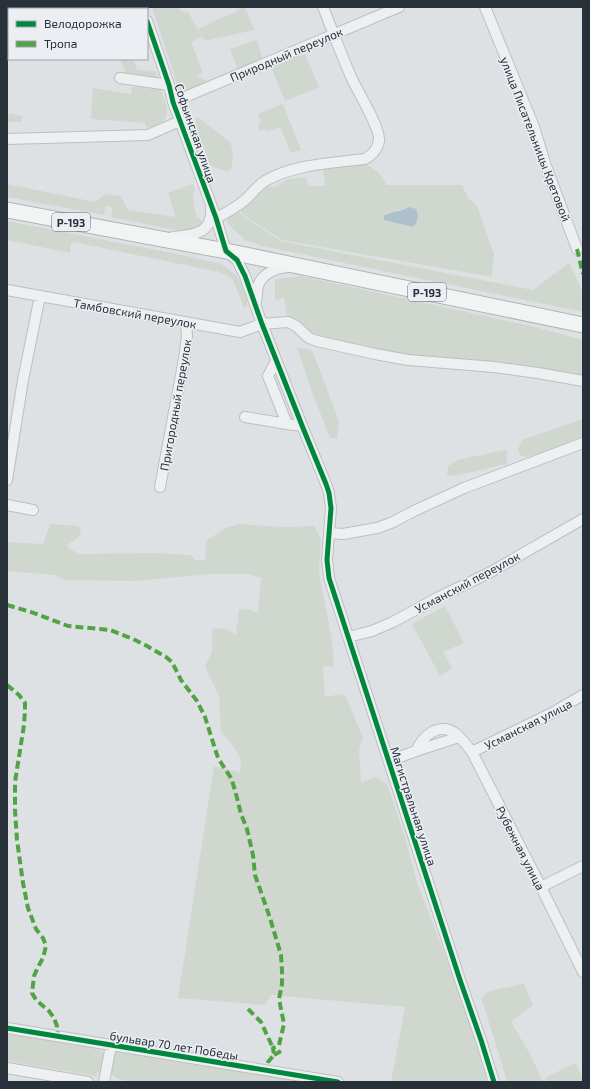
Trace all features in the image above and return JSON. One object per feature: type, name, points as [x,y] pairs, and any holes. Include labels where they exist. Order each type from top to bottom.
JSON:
[{"type":"highway","name":"Р-193","points":[[7,210],[226,251],[583,325]]},
{"type":"street","points":[[216,218],[245,200],[253,190],[263,182],[276,175],[310,166],[365,159],[372,156],[377,148],[379,140],[378,131],[353,81],[323,7]]},
{"type":"street","name":"Природный переулок","points":[[173,102],[399,7]]},
{"type":"street","name":"улица Писательницы Кретовой","points":[[485,7],[534,126],[546,166],[577,250]]},
{"type":"street","name":"Софьинская улица","points":[[149,33],[216,218],[226,251]]},
{"type":"street","points":[[120,78],[169,85]]},
{"type":"street","points":[[7,139],[148,134],[180,121]]},
{"type":"street","points":[[156,238],[188,235],[200,232],[206,228],[210,222],[211,215],[207,194]]},
{"type":"street","name":"Магистральная улица","points":[[226,251],[237,260],[246,276],[256,308],[276,361],[329,493],[331,508],[327,560],[328,578],[494,1082]]},
{"type":"street","points":[[256,308],[258,287],[260,281],[265,276],[281,268],[309,268]]},
{"type":"street","name":"Тамбовский переулок","points":[[7,290],[240,332],[262,324],[288,322],[296,326],[309,338],[317,341],[375,354],[408,360],[494,367],[538,373],[582,382]]},
{"type":"street","points":[[7,480],[23,380],[40,296]]},
{"type":"street","name":"Пригородный переулок","points":[[160,487],[184,358],[187,336],[186,323]]},
{"type":"street","points":[[276,361],[268,376],[287,424]]},
{"type":"street","points":[[245,417],[302,426]]},
{"type":"street","points":[[329,533],[344,534],[377,528],[391,523],[464,488],[583,443]]},
{"type":"street","points":[[7,505],[33,510]]},
{"type":"street","name":"Усманский переулок","points":[[348,636],[372,631],[393,622],[439,597],[489,573],[583,519]]},
{"type":"street","name":"Усманская улица","points":[[472,752],[550,714],[583,695]]},
{"type":"street","name":"Рубежная улица","points":[[416,751],[421,741],[431,733],[444,728],[455,732],[472,752],[583,972]]},
{"type":"street","points":[[388,761],[459,737]]},
{"type":"street","points":[[541,887],[583,866]]},
{"type":"street","name":"бульвар 70 лет Победы","points":[[7,1028],[338,1082]]},
{"type":"street","points":[[104,1082],[111,1045]]},
{"type":"street","points":[[7,1068],[88,1082]]},
{"type":"shaded area","points":[[152,7],[179,7],[181,11],[188,12],[202,37],[191,42],[203,73],[177,84]]},
{"type":"shaded area","points":[[245,7],[254,30],[205,41],[198,29],[230,15]]},
{"type":"shaded area","points":[[257,40],[263,61],[238,69],[230,49]]},
{"type":"shaded area","points":[[305,54],[319,87],[285,101],[271,67]]},
{"type":"shaded area","points":[[120,60],[132,60],[135,63],[137,70],[155,71],[158,81],[116,74],[116,72],[123,73],[125,71]]},
{"type":"shaded area","points":[[196,76],[203,78],[206,82],[205,86],[185,94],[180,92],[178,84]]},
{"type":"shaded area","points":[[133,87],[161,89],[167,109],[167,114],[162,123],[147,128],[145,123],[91,119],[93,88],[131,94]]},
{"type":"shaded area","points":[[283,104],[301,150],[291,153],[280,127],[266,132],[264,129],[260,131],[258,125],[261,123],[258,114]]},
{"type":"shaded area","points":[[9,113],[23,116],[22,122],[7,122]]},
{"type":"shaded area","points":[[197,117],[230,142],[233,152],[232,168],[227,171],[210,165],[195,124]]},
{"type":"shaded area","points":[[366,164],[378,172],[387,185],[462,185],[468,198],[477,206],[494,254],[492,277],[282,240],[241,213],[240,209],[266,186],[275,187],[288,179],[306,177],[309,186],[325,186],[323,169]],"holes":[[[409,207],[417,211],[417,218],[383,219],[391,212]]]},
{"type":"shaded area","points":[[7,184],[95,202],[106,194],[121,196],[128,210],[176,217],[168,193],[193,184],[195,190],[193,197],[197,218],[202,221],[194,228],[175,230],[111,217],[113,207],[106,206],[104,215],[7,197]]},
{"type":"shaded area","points":[[239,210],[239,213],[281,241],[533,290],[569,263],[583,292],[583,312],[262,246],[245,240],[229,225],[226,217]]},
{"type":"shaded area","points":[[7,221],[221,264],[235,274],[242,284],[247,305],[244,308],[233,280],[219,272],[73,242],[71,244],[70,253],[7,240]]},
{"type":"shaded area","points":[[301,276],[535,327],[583,340],[583,377],[444,363],[316,338],[300,322],[287,316],[284,298],[275,300],[276,279]]},
{"type":"shaded area","points":[[297,347],[312,350],[339,421],[337,439],[330,438],[312,392]]},
{"type":"shaded area","points":[[583,419],[583,436],[544,452],[526,457],[520,455],[518,449],[522,440]]},
{"type":"shaded area","points":[[505,450],[507,451],[506,464],[455,476],[447,475],[448,466],[457,460]]},
{"type":"shaded area","points":[[50,524],[79,526],[81,535],[66,546],[78,554],[158,553],[191,555],[195,560],[205,560],[206,541],[225,528],[239,524],[283,527],[314,526],[321,540],[319,572],[332,641],[334,666],[323,667],[325,697],[341,694],[346,697],[363,738],[359,750],[361,782],[376,777],[387,784],[405,837],[417,882],[461,998],[481,1060],[486,1082],[391,1082],[405,1007],[271,995],[265,1005],[178,998],[214,766],[240,772],[241,759],[234,747],[221,731],[219,696],[205,667],[212,651],[212,629],[225,629],[236,635],[239,610],[248,609],[258,613],[261,578],[249,574],[211,574],[135,581],[65,580],[54,575],[7,571],[7,542],[43,544]]},
{"type":"shaded area","points":[[445,606],[464,643],[443,652],[452,668],[440,676],[412,624]]},
{"type":"shaded area","points":[[524,984],[533,1005],[511,1022],[530,1054],[543,1082],[507,1082],[481,998],[489,991]]},
{"type":"shaded area","points":[[7,1034],[96,1048],[104,1053],[105,1057],[102,1069],[95,1076],[7,1061]]},
{"type":"shaded area","points":[[114,1051],[300,1082],[126,1081],[114,1077],[112,1074],[111,1066]]},
{"type":"shaded area","points":[[575,1063],[583,1078],[583,1082],[547,1082],[545,1078]]},
{"type":"water","points":[[409,207],[416,209],[418,214],[417,221],[413,227],[384,220],[384,216],[387,214]]},
{"type":"marked path","points":[[577,249],[583,274]]},
{"type":"marked path","points":[[7,605],[68,626],[110,630],[147,646],[172,662],[181,680],[197,701],[205,717],[218,758],[231,778],[235,790],[241,814],[247,829],[253,855],[255,875],[281,955],[282,984],[279,999],[284,1024],[279,1045],[273,1048],[274,1055],[268,1062],[266,1070]]},
{"type":"marked path","points":[[7,685],[19,695],[25,703],[24,725],[15,782],[17,840],[28,908],[36,929],[43,938],[46,946],[43,958],[34,976],[32,993],[36,1000],[49,1011],[54,1018],[58,1036]]},
{"type":"marked path","points":[[248,1009],[261,1022],[273,1048]]},
{"type":"marked path","points":[[274,1055],[283,1050]]},
{"type":"cycle path","points":[[148,24],[169,85],[173,102],[216,218],[226,251],[237,260],[245,276],[262,324],[329,493],[331,508],[327,560],[329,578],[494,1082]]},
{"type":"cycle path","points":[[7,1028],[338,1082]]}]
